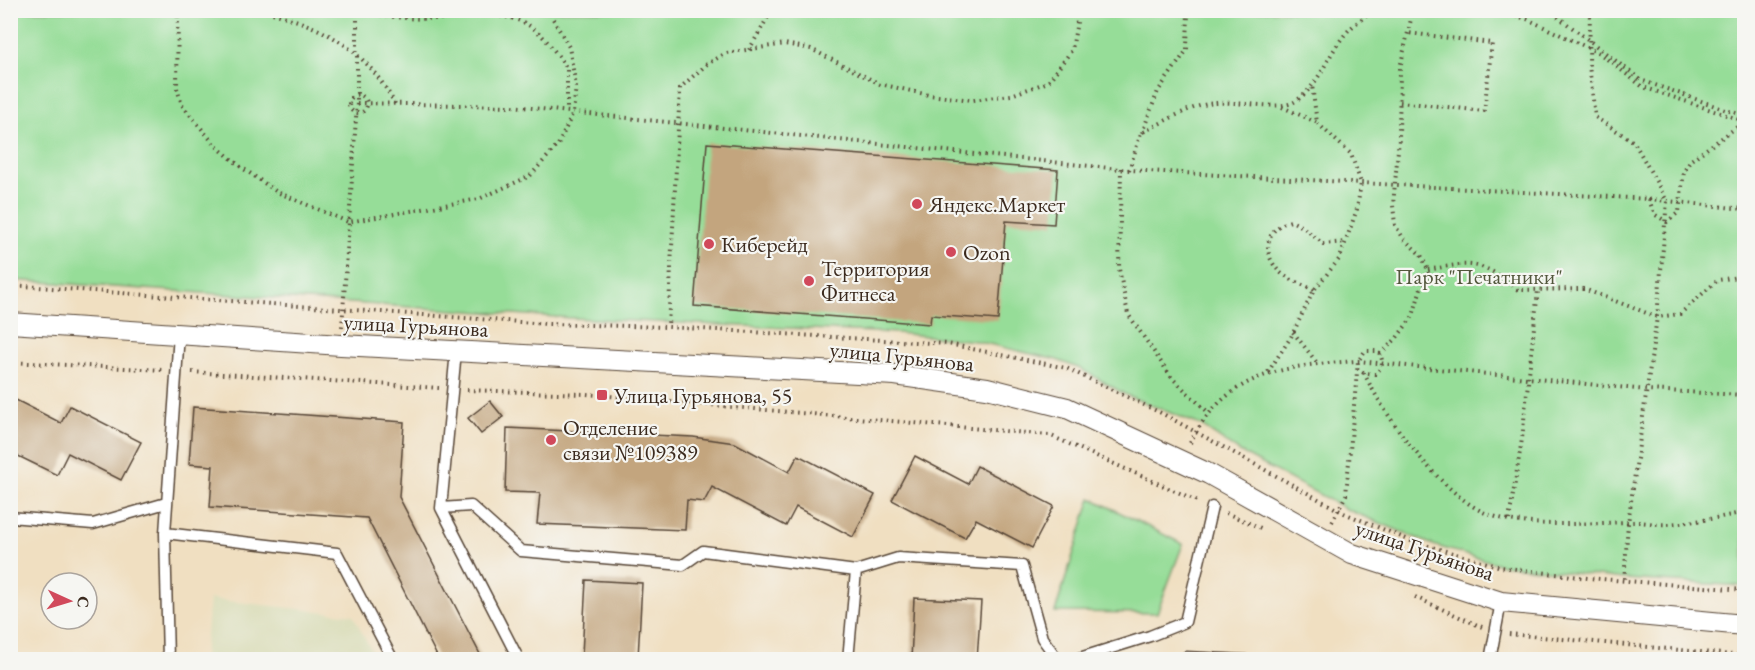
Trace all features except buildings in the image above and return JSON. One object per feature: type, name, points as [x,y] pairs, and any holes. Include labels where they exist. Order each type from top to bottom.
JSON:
[{"type":"street","name":"улица Гурьянова","points":[[10,323],[341,345],[895,375],[987,388],[1067,408],[1209,474],[1352,554],[1501,602],[1744,625]]},
{"type":"lane","points":[[168,660],[166,503],[179,334]]},
{"type":"lane","points":[[456,351],[441,508],[519,660]]},
{"type":"lane","points":[[10,517],[93,524],[166,503]]},
{"type":"lane","points":[[441,508],[471,506],[521,551],[683,565],[703,552],[856,571],[898,558],[1022,566],[1042,638],[1058,660]]},
{"type":"lane","points":[[1073,660],[1150,636],[1185,622],[1212,507]]},
{"type":"lane","points":[[165,533],[337,553],[393,660]]},
{"type":"lane","points":[[848,660],[856,571]]},
{"type":"lane","points":[[1490,660],[1501,602]]},
{"type":"lane","points":[[1186,660],[1186,657],[1245,660]]},
{"type":"path","points":[[178,10],[177,88],[182,105],[215,145],[241,167],[277,192],[309,208],[348,222],[479,198],[530,176],[558,145],[573,113],[576,86],[569,47],[548,10]]},
{"type":"path","points":[[261,10],[312,25],[356,51],[385,84],[395,104]]},
{"type":"path","points":[[341,345],[357,103],[357,10],[408,18],[457,18],[484,14],[515,19],[537,31],[567,68],[567,112]]},
{"type":"path","points":[[748,50],[772,10]]},
{"type":"path","points":[[668,321],[676,123],[680,88],[707,64],[726,53],[785,44],[811,49],[880,84],[929,95],[974,100],[992,98],[1011,95],[1048,82],[1072,50],[1079,10]]},
{"type":"path","points":[[1130,170],[1158,92],[1187,50],[1188,10]]},
{"type":"path","points":[[1282,107],[1296,101],[1312,85],[1343,37],[1374,10]]},
{"type":"path","points":[[1380,354],[1396,339],[1413,316],[1428,270],[1421,255],[1404,239],[1395,225],[1393,205],[1400,68],[1413,10]]},
{"type":"path","points":[[1492,10],[1527,19],[1589,49],[1608,60],[1643,87],[1744,122]]},
{"type":"path","points":[[1517,10],[1553,13],[1641,80],[1744,116]]},
{"type":"path","points":[[1590,10],[1591,96],[1595,117],[1602,124],[1634,142],[1667,201],[1667,222],[1657,317],[1628,522],[1624,582]]},
{"type":"path","points":[[1743,10],[1744,26]]},
{"type":"path","points":[[1400,102],[1484,111],[1486,97],[1492,43],[1408,33]]},
{"type":"path","points":[[1312,85],[1317,123]]},
{"type":"path","points":[[356,113],[350,104],[350,98],[357,94]]},
{"type":"path","points":[[356,113],[361,114],[366,104],[364,97],[357,94]]},
{"type":"path","points":[[1142,133],[1208,104],[1249,102],[1282,107],[1317,123],[1351,154],[1361,183],[1357,209],[1340,258],[1314,290],[1293,332],[1268,372]]},
{"type":"path","points":[[357,103],[512,106],[1130,170],[1649,199],[1744,210]]},
{"type":"path","points":[[1667,222],[1679,212],[1684,171],[1691,160],[1744,122]]},
{"type":"path","points":[[1121,168],[1119,269],[1128,314],[1172,378],[1208,412]]},
{"type":"path","points":[[1649,199],[1654,214],[1667,222]]},
{"type":"path","points":[[1314,290],[1276,268],[1270,253],[1269,236],[1274,227],[1291,221],[1303,227],[1323,244],[1346,242]]},
{"type":"path","points":[[1428,270],[1474,265],[1493,270],[1518,290],[1584,289],[1657,317],[1680,314],[1718,280],[1744,276]]},
{"type":"path","points":[[10,285],[547,324],[668,327]]},
{"type":"path","points":[[1509,519],[1522,439],[1538,290]]},
{"type":"path","points":[[1293,332],[1318,364]]},
{"type":"path","points":[[1324,538],[1346,495],[1358,361],[1365,351],[1378,351],[1382,364],[1375,374],[1364,373],[1358,369]]},
{"type":"path","points":[[1200,425],[1208,412],[1223,398],[1268,372],[1318,364],[1358,361],[1647,390],[1744,395]]},
{"type":"path","points":[[10,362],[451,389],[586,394],[1049,435],[1265,530]]},
{"type":"path","points":[[1364,373],[1378,403],[1407,442],[1449,486],[1481,511],[1517,522],[1628,522],[1665,525],[1744,512]]},
{"type":"path","points":[[1650,582],[1744,590]]},
{"type":"path","points":[[1412,596],[1495,633],[1744,656]]},
{"type":"shaded area","points":[[209,599],[353,615],[376,659],[204,659]]},
{"type":"green space","name":"Парк \"Печатники\"","points":[[11,11],[1744,11],[1744,586],[1624,579],[1502,565],[1436,546],[1348,510],[1240,452],[1200,425],[1126,395],[1081,369],[1057,360],[976,341],[897,333],[571,318],[11,280]]},
{"type":"green space","points":[[1091,498],[1183,544],[1157,613],[1055,612]]},
{"type":"place","name":"Яндекс.Маркет","points":[[917,204]]},
{"type":"place","name":"Киберейд","points":[[709,244]]},
{"type":"place","name":"Ozon","points":[[951,252]]},
{"type":"place","name":"Территория Фитнеса","points":[[809,281]]},
{"type":"place","name":"Улица Гурьянова, 55","points":[[602,395]]},
{"type":"place","name":"Отделение связи №109389","points":[[551,440]]}]
